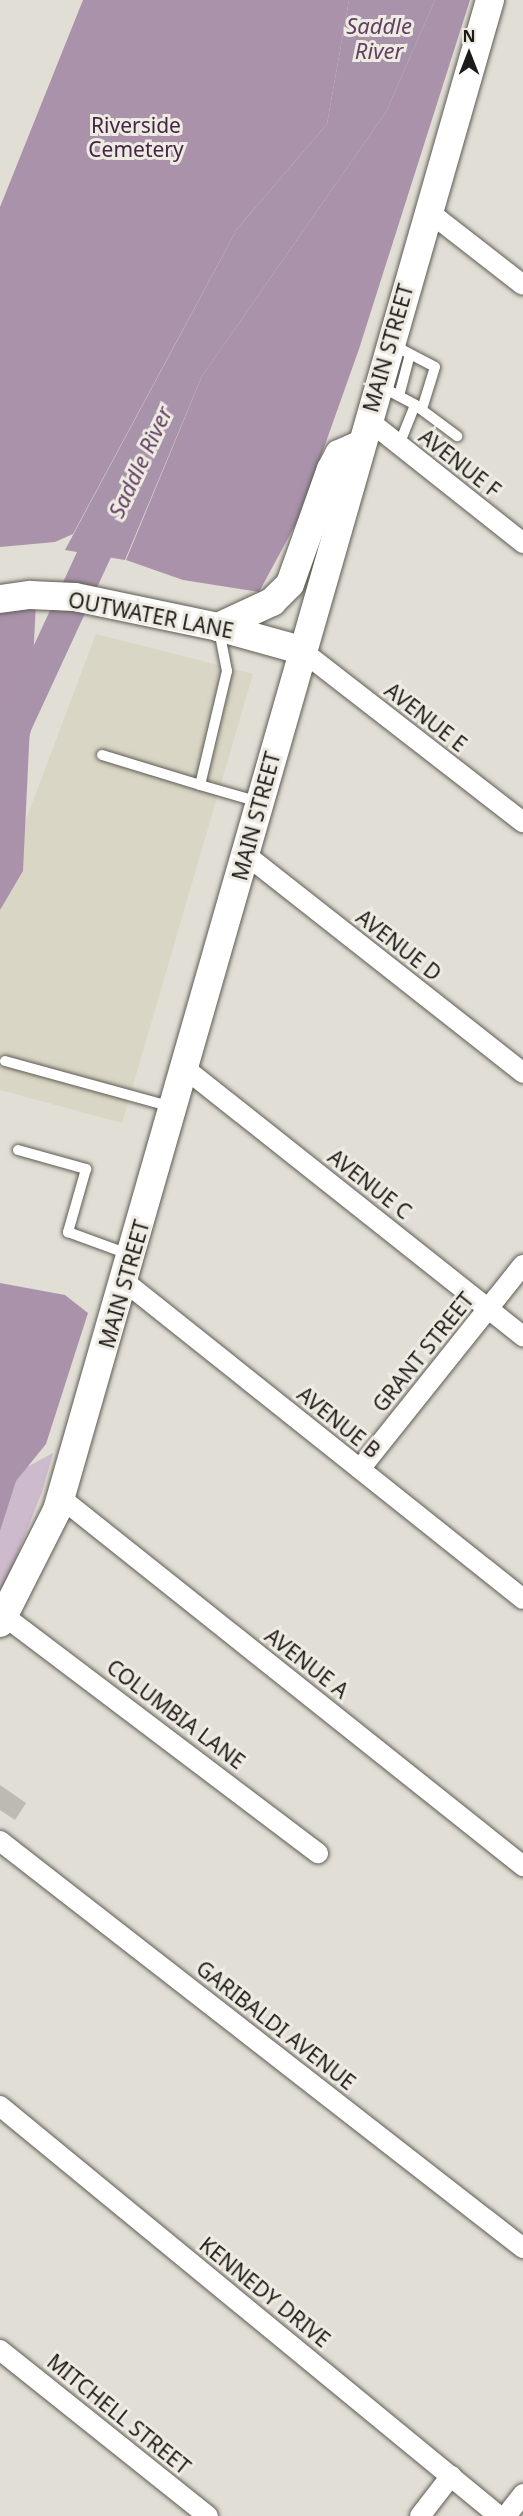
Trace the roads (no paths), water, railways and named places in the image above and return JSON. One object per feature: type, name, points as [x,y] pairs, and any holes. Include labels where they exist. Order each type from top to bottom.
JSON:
[{"type":"street","name":"MAIN STREET","points":[[2,1619],[61,1498],[187,1070],[301,650],[364,432],[388,390],[400,349],[428,211],[490,0]]},
{"type":"street","points":[[428,211],[523,285]]},
{"type":"street","points":[[218,627],[283,593],[297,573],[331,469],[339,454],[364,432]]},
{"type":"street","name":"AVENUE F","points":[[364,432],[399,445],[523,543]]},
{"type":"street","name":"OUTWATER LANE","points":[[0,599],[75,597],[218,627],[301,650]]},
{"type":"street","name":"AVENUE E","points":[[301,650],[523,822]]},
{"type":"street","name":"AVENUE D","points":[[245,854],[523,1073]]},
{"type":"street","name":"AVENUE C","points":[[187,1070],[523,1335]]},
{"type":"street","name":"GRANT STREET","points":[[360,1469],[523,1265]]},
{"type":"street","name":"AVENUE B","points":[[128,1269],[360,1469],[523,1599]]},
{"type":"street","name":"AVENUE A","points":[[61,1498],[523,1866]]},
{"type":"street","name":"COLUMBIA LANE","points":[[2,1619],[318,1853]]},
{"type":"street","name":"GARIBALDI AVENUE","points":[[0,1841],[523,2248]]},
{"type":"street","name":"KENNEDY DRIVE","points":[[0,2106],[499,2516]]},
{"type":"street","name":"MITCHELL STREET","points":[[0,2350],[208,2516]]},
{"type":"street","points":[[420,2516],[451,2476]]},
{"type":"street","points":[[506,2516],[523,2494]]},
{"type":"lane","points":[[399,445],[419,407],[435,367],[400,349]]},
{"type":"lane","points":[[388,390],[419,407],[457,436]]},
{"type":"lane","points":[[200,785],[227,671],[218,627]]},
{"type":"lane","points":[[102,755],[260,802]]},
{"type":"lane","points":[[4,1061],[176,1107]]},
{"type":"lane","points":[[18,1150],[86,1169],[68,1232],[128,1269]]},
{"type":"water","name":"Saddle River","points":[[349,0],[435,0],[386,112],[202,376],[125,560],[65,550],[237,229],[327,124]]},
{"type":"waterway","name":"Saddle River","points":[[0,778],[15,724],[113,512]]},
{"type":"park label","name":"Riverside Cemetery","points":[[136,137]]}]
